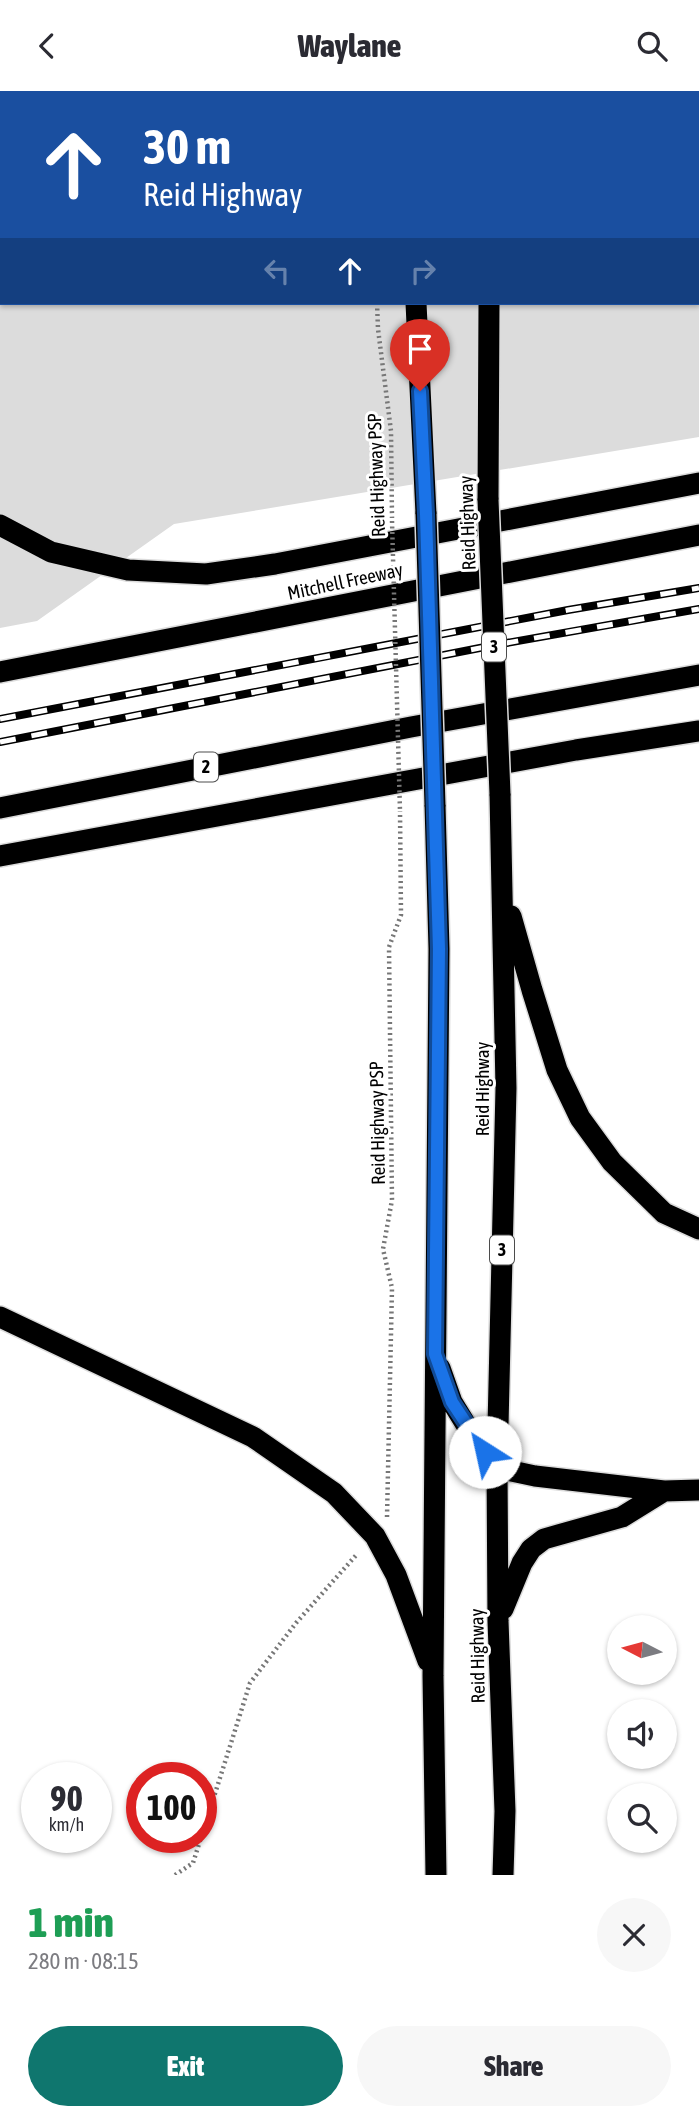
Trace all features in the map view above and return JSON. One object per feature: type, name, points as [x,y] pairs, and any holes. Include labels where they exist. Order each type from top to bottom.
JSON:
[{"type":"highway","points":[[416,305],[426,514],[439,949],[433,1676],[436,1875]]},
{"type":"highway","name":"Reid Highway","points":[[489,305],[488,500],[503,889],[506,1088],[497,1468],[498,1621],[505,1811],[503,1875]]},
{"type":"highway","points":[[0,525],[51,552],[128,570],[206,574],[275,564],[699,483]]},
{"type":"highway","name":"Mitchell Freeway","points":[[0,672],[699,535]]},
{"type":"highway","name":"2","points":[[0,808],[411,727],[699,675]]},
{"type":"highway","points":[[0,856],[576,750],[699,731]]},
{"type":"highway","points":[[503,889],[558,1070],[580,1118],[612,1162],[664,1213],[699,1229]]},
{"type":"highway","points":[[0,1317],[253,1437],[334,1493],[375,1536],[396,1575],[433,1676]]},
{"type":"highway","points":[[435,1354],[452,1402],[497,1468],[535,1476],[664,1491],[699,1490]]},
{"type":"highway","points":[[498,1621],[522,1563],[531,1549],[544,1539],[562,1532],[622,1517],[664,1491]]},
{"type":"path","name":"Reid Highway PSP","points":[[175,1875],[193,1863],[250,1683],[296,1623],[387,1521],[392,1288],[383,1249],[392,1200],[389,947],[401,915],[391,431],[377,305]]},
{"type":"shaded area","points":[[0,305],[699,305],[699,437],[174,524],[37,621],[0,628]]},
{"type":"railway","points":[[0,719],[568,610],[699,588]]},
{"type":"railway","points":[[0,742],[495,645],[699,609]]},
{"type":"route","points":[[420,391],[439,949],[435,1354],[452,1402],[485,1452]]}]
